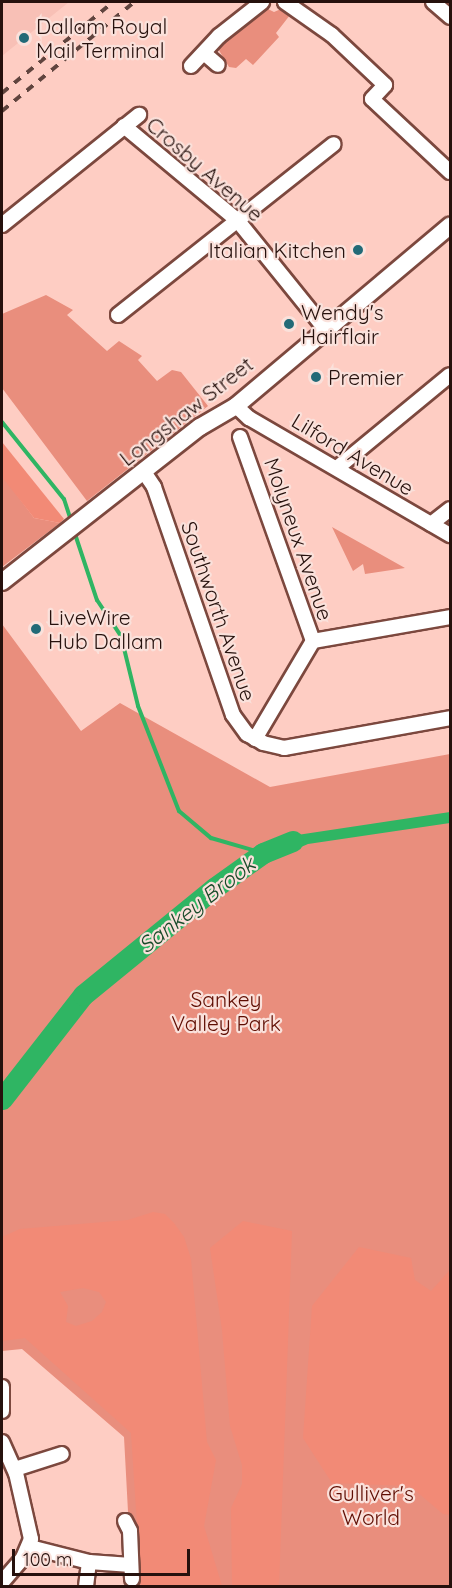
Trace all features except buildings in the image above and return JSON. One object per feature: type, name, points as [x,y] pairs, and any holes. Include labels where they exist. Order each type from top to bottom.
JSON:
[{"type":"street","points":[[191,66],[262,2]]},
{"type":"street","points":[[285,2],[332,35],[385,85],[372,99],[450,172]]},
{"type":"street","points":[[433,2],[450,17]]},
{"type":"street","points":[[204,53],[218,65]]},
{"type":"street","points":[[2,225],[138,115]]},
{"type":"street","name":"Crosby Avenue","points":[[124,126],[238,221],[325,329]]},
{"type":"street","points":[[118,315],[334,144]]},
{"type":"street","name":"Longshaw Street","points":[[2,582],[200,427],[236,406],[450,226]]},
{"type":"street","points":[[337,468],[450,375]]},
{"type":"street","name":"Lilford Avenue","points":[[236,406],[249,418],[450,535]]},
{"type":"street","name":"Molyneux Avenue","points":[[240,437],[313,641],[450,617]]},
{"type":"street","name":"Molyneux Avenue","points":[[246,454],[260,449]]},
{"type":"street","name":"Southworth Avenue","points":[[144,472],[154,488],[233,715],[255,739]]},
{"type":"street","points":[[431,524],[450,509]]},
{"type":"street","points":[[313,641],[255,739],[284,748],[450,718]]},
{"type":"street","points":[[2,1387],[2,1411]]},
{"type":"street","points":[[2,1442],[15,1469],[29,1525],[30,1547],[2,1582]]},
{"type":"street","points":[[15,1469],[62,1454]]},
{"type":"street","points":[[30,1547],[132,1572],[125,1521]]},
{"type":"street","points":[[86,1587],[89,1562]]},
{"type":"shaded area","points":[[2,2],[69,2],[2,56]]},
{"type":"shaded area","points":[[2,442],[64,519],[60,523],[34,518],[2,477]]},
{"type":"shaded area","name":"Sankey Brook","points":[[450,812],[450,823],[308,844],[271,860],[265,844],[284,837]]},
{"type":"shaded area","points":[[153,1212],[165,1214],[184,1237],[191,1259],[207,1442],[216,1460],[204,1526],[222,1586],[141,1586],[131,1433],[25,1338],[2,1341],[2,1237],[20,1229],[128,1220]],"holes":[[[83,1288],[99,1292],[106,1302],[102,1312],[92,1321],[76,1326],[66,1322],[68,1306],[60,1292]]]},
{"type":"shaded area","points":[[243,1221],[292,1231],[279,1586],[232,1586],[231,1508],[242,1484],[242,1465],[230,1426],[222,1330],[210,1248]]},
{"type":"shaded area","points":[[359,1247],[411,1258],[415,1280],[431,1291],[450,1270],[450,1515],[443,1514],[410,1486],[332,1483],[303,1438],[312,1306]]},
{"type":"green space","points":[[268,9],[274,12],[281,9],[290,15],[276,33],[279,37],[253,65],[246,59],[236,68],[229,67],[217,47]]},
{"type":"green space","points":[[46,295],[73,310],[67,315],[107,351],[119,341],[142,356],[138,360],[157,381],[172,370],[181,372],[208,406],[87,501],[2,388],[2,314]]},
{"type":"green space","points":[[2,475],[34,518],[60,523],[2,567]]},
{"type":"green space","points":[[332,527],[405,568],[365,574],[363,564],[353,571]]},
{"type":"green space","name":"Sankey Valley Park","points":[[2,624],[81,731],[120,703],[270,787],[450,754],[450,1586],[132,1586],[124,1437],[22,1349],[2,1351]]},
{"type":"waterway","points":[[2,422],[64,499],[71,521]]},
{"type":"waterway","points":[[74,531],[97,600],[121,636],[138,706],[179,811],[211,838],[263,853]]},
{"type":"waterway","name":"Sankey Brook","points":[[2,1099],[83,995],[214,888],[263,853],[293,841]]},
{"type":"railway","points":[[2,93],[113,2]]},
{"type":"railway","points":[[2,111],[134,2]]},
{"type":"place","name":"Dallam Royal Mail Terminal","points":[[24,38]]},
{"type":"place","name":"Italian Kitchen","points":[[358,250]]},
{"type":"place","name":"Wendy's Hairflair","points":[[289,324]]},
{"type":"place","name":"Premier","points":[[316,377]]},
{"type":"place","name":"LiveWire Hub Dallam","points":[[36,629]]},
{"type":"park label","name":"Gulliver's World","points":[[371,1505]]}]
